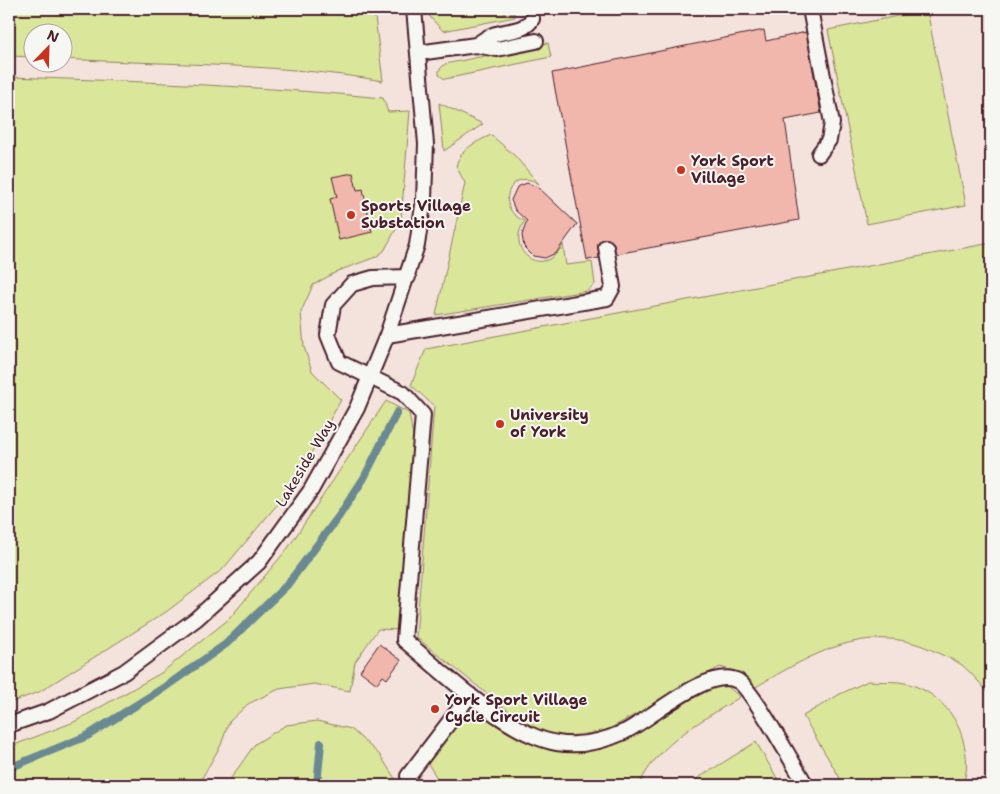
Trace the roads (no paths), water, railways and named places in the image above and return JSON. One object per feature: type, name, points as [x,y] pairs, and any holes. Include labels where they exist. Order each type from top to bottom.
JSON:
[{"type":"lane","name":"Lakeside Way","points":[[9,725],[49,710],[124,672],[196,619],[259,562],[311,490],[357,408],[370,379],[408,276],[417,245],[424,199],[426,144],[414,9]]},
{"type":"lane","points":[[810,9],[832,123],[829,140],[819,154]]},
{"type":"lane","points":[[476,45],[491,35],[524,27],[532,19]]},
{"type":"lane","points":[[418,53],[476,45],[497,49],[536,41]]},
{"type":"lane","points":[[387,335],[607,298],[613,287],[606,247]]},
{"type":"lane","points":[[408,276],[372,278],[352,284],[334,305],[328,335],[339,362],[370,379],[403,393],[423,415],[404,640],[470,695],[528,734],[558,744],[595,743],[624,732],[704,682],[725,677],[738,681],[755,701],[806,785]]},
{"type":"lane","points":[[408,776],[470,695]]},
{"type":"waterway","points":[[9,768],[87,736],[165,687],[226,644],[287,585],[339,516],[364,478],[397,412]]},
{"type":"waterway","points":[[317,785],[321,743]]},
{"type":"place","name":"York Sport Village","points":[[681,170]]},
{"type":"place","name":"Sports Village Substation","points":[[351,215]]},
{"type":"place","name":"University of York","points":[[500,424]]},
{"type":"place","name":"York Sport Village Cycle Circuit","points":[[435,709]]}]
